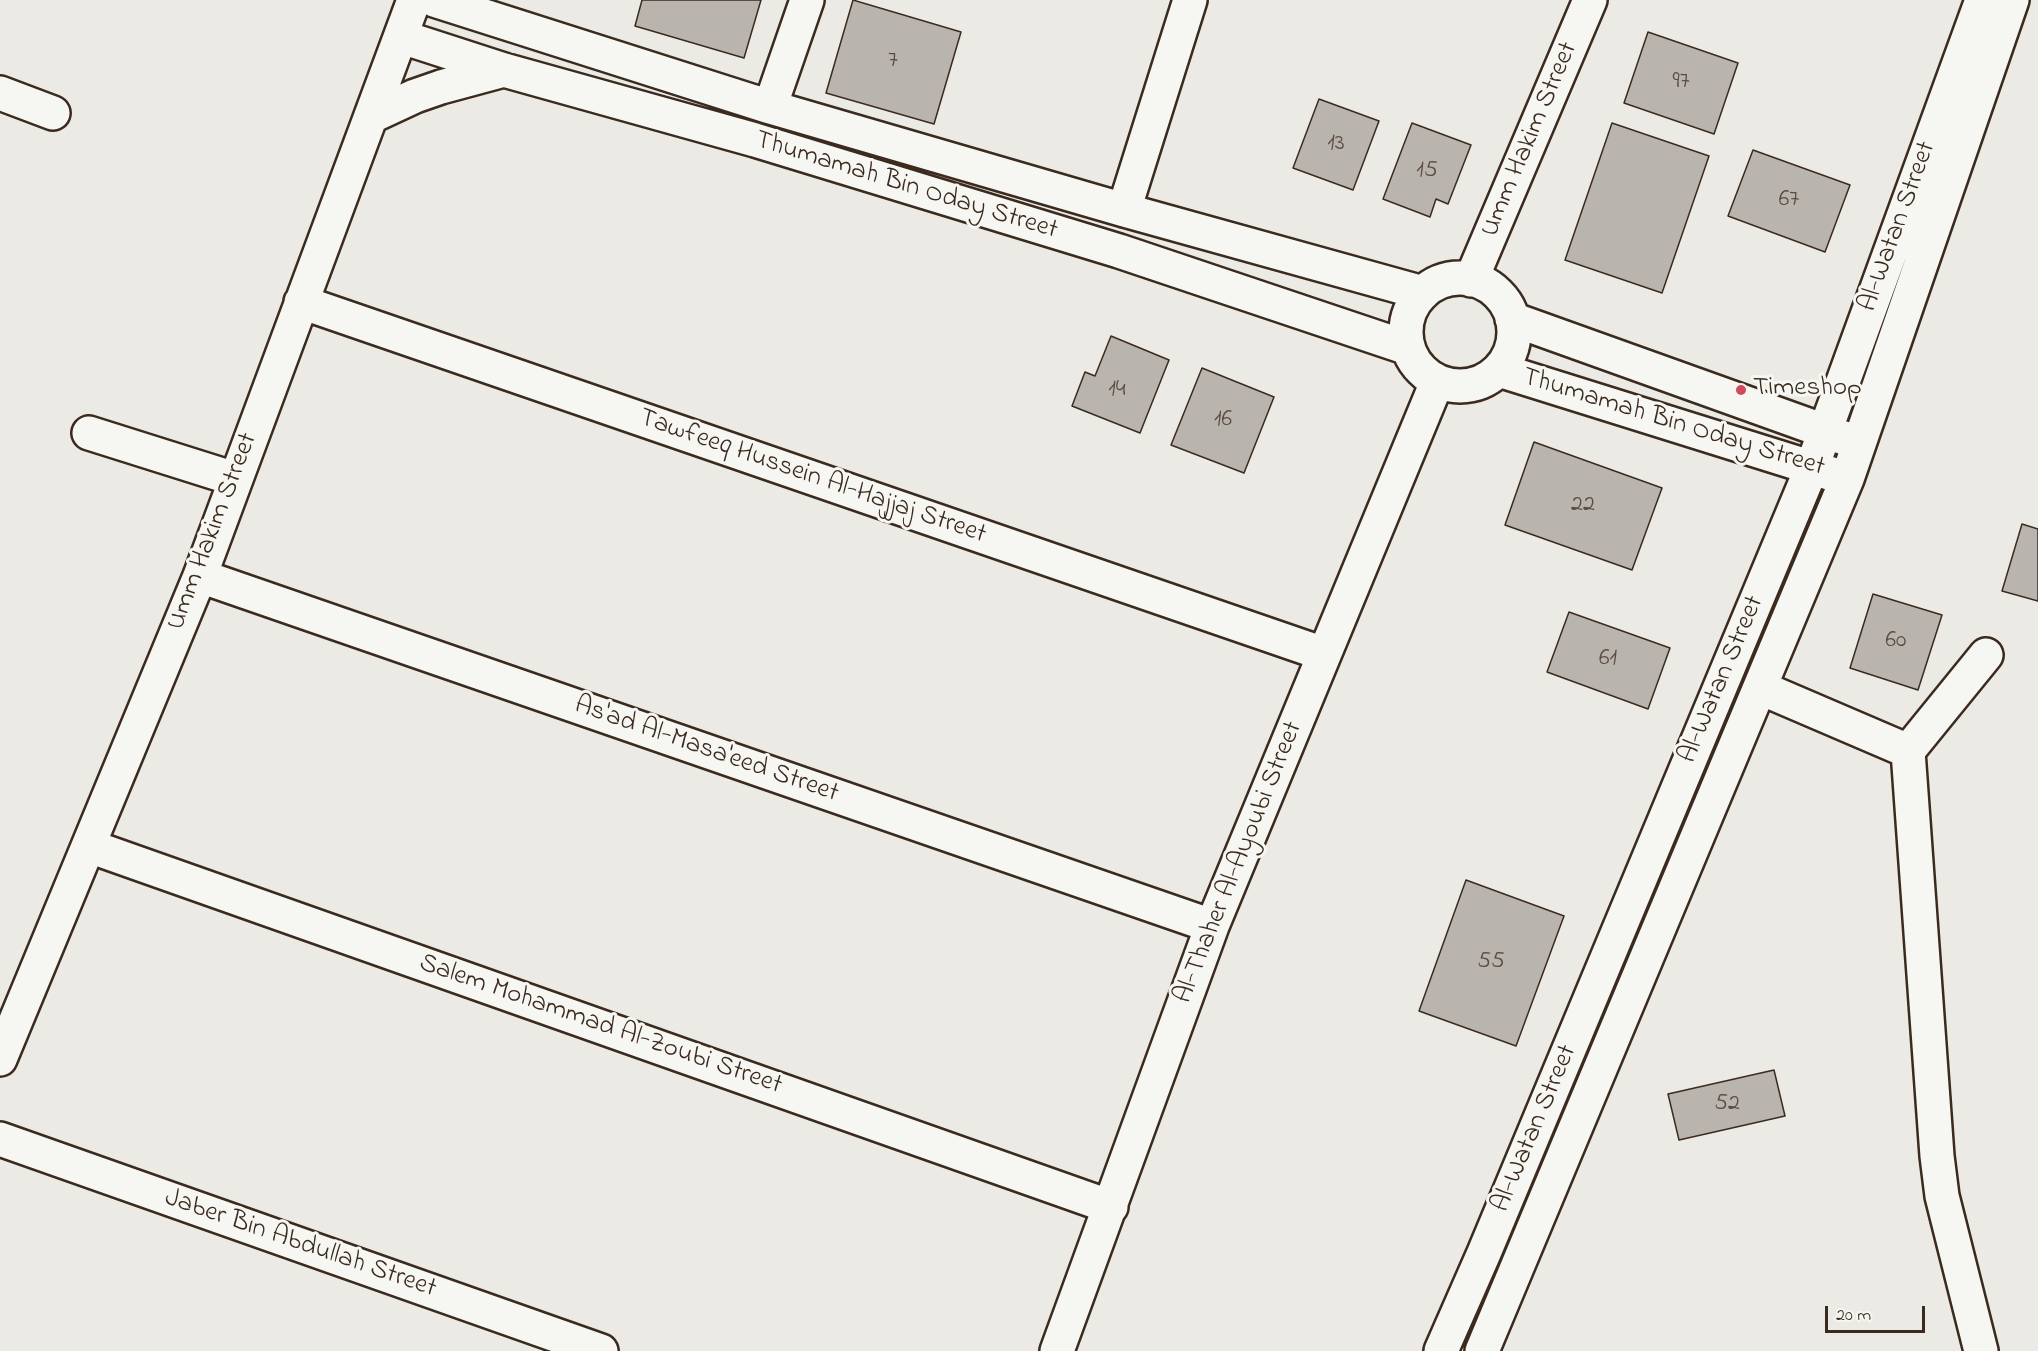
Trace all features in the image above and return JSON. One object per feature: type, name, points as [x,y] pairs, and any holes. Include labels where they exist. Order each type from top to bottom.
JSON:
[{"type":"street","name":"Umm Hakim Street","points":[[0,1059],[12,997],[89,846],[200,576],[414,0]]},
{"type":"street","name":"Thumamah Bin Oday Street","points":[[434,0],[770,107],[1124,210],[1423,293]]},
{"type":"street","points":[[503,0],[530,32]]},
{"type":"street","points":[[770,107],[807,0]]},
{"type":"street","points":[[1124,210],[1190,0]]},
{"type":"street","name":"Umm Hakim Street","points":[[1471,280],[1590,0]]},
{"type":"street","name":"Al-Watan Street","points":[[1482,1351],[1847,479],[2012,0]]},
{"type":"street","name":"Al-Watan Street","points":[[1441,1351],[1489,1242],[1812,467],[1971,3]]},
{"type":"street","name":"Thumamah Bin Oday Street","points":[[402,37],[504,70],[755,140],[1119,251],[1408,348]]},
{"type":"street","points":[[372,116],[415,96],[504,70]]},
{"type":"street","points":[[0,93],[52,113]]},
{"type":"street","points":[[1454,279],[1471,280],[1490,287],[1504,301],[1512,319],[1514,333],[1507,359],[1499,370],[1481,382],[1459,387],[1437,382],[1419,368],[1408,348],[1406,328],[1411,309],[1423,293],[1437,283],[1454,279]]},
{"type":"street","name":"Tawfeeq Hussein Al-Hajjaj Street","points":[[301,302],[1324,654]]},
{"type":"street","name":"Thumamah Bin Oday Street","points":[[1512,319],[1825,432],[1860,442]]},
{"type":"street","name":"Thumamah Bin Oday Street","points":[[1499,370],[1847,479]]},
{"type":"street","name":"Al-Thaher Al-Ayoubi Street","points":[[1058,1351],[1212,926],[1437,382]]},
{"type":"street","points":[[89,434],[235,479]]},
{"type":"street","name":"As'ad Al-Masa'eed Street","points":[[200,576],[1212,926]]},
{"type":"street","points":[[1981,1351],[1945,1206],[1937,1156],[1908,751],[1986,655]]},
{"type":"street","points":[[1761,688],[1908,751]]},
{"type":"street","name":"Salem Mohammad Al-Zoubi Street","points":[[89,846],[1112,1207]]},
{"type":"street","name":"Jaber Bin Abdullah Street","points":[[0,1139],[601,1351]]},
{"type":"street","points":[[1496,1351],[1497,1318]]},
{"type":"building","points":[[642,0],[761,0],[744,58],[635,26]]},
{"type":"building","points":[[853,0],[961,32],[934,124],[826,93]]},
{"type":"building","points":[[1648,32],[1738,63],[1714,134],[1624,103]]},
{"type":"building","points":[[1319,99],[1379,121],[1353,190],[1293,168]]},
{"type":"building","points":[[1412,123],[1471,145],[1448,204],[1436,199],[1430,217],[1383,199]]},
{"type":"building","points":[[1612,123],[1709,156],[1662,293],[1565,260]]},
{"type":"building","points":[[1753,150],[1850,185],[1825,252],[1728,216]]},
{"type":"building","points":[[1111,336],[1169,360],[1140,433],[1072,406],[1085,372],[1095,376]]},
{"type":"building","points":[[1202,368],[1274,397],[1244,473],[1171,445]]},
{"type":"building","points":[[1534,442],[1662,488],[1632,570],[1505,525]]},
{"type":"building","points":[[2022,524],[2038,529],[2038,601],[2002,591]]},
{"type":"building","points":[[1873,594],[1942,615],[1918,690],[1850,668]]},
{"type":"building","points":[[1569,612],[1670,648],[1648,709],[1547,672]]},
{"type":"building","points":[[1466,880],[1564,916],[1516,1046],[1419,1011]]},
{"type":"building","points":[[1774,1070],[1785,1116],[1679,1140],[1668,1094]]},
{"type":"place","name":"Timeshop","points":[[1741,390]]}]
